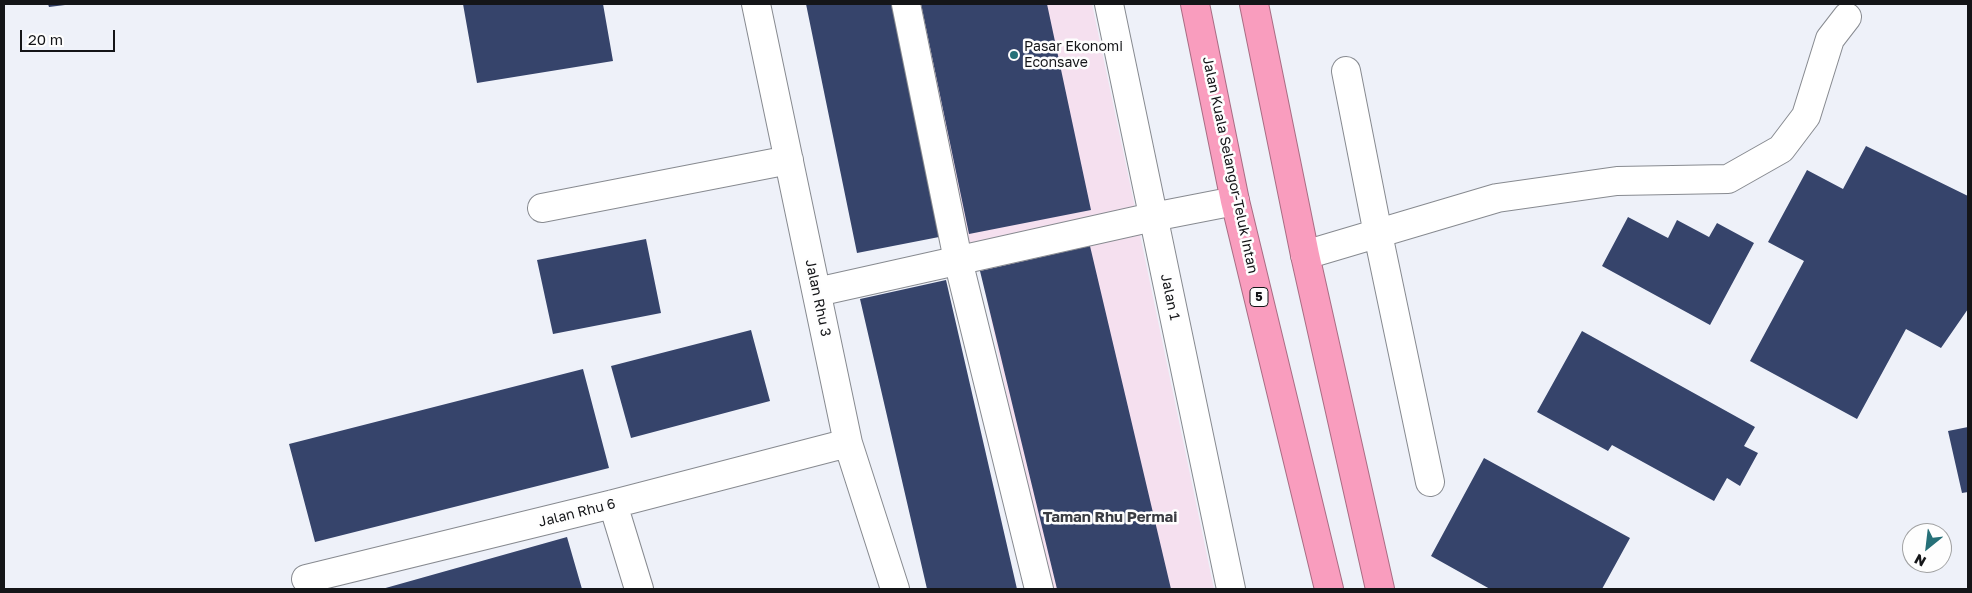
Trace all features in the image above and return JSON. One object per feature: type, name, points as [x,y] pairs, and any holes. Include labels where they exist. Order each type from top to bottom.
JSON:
[{"type":"highway","name":"Jalan Kuala Selangor-Teluk Intan","points":[[1195,4],[1235,201],[1329,589]]},
{"type":"highway","points":[[1254,4],[1305,255],[1380,589]]},
{"type":"street","name":"Jalan Rhu 3","points":[[756,4],[848,443],[894,589]]},
{"type":"street","points":[[906,4],[958,260],[1039,589]]},
{"type":"street","name":"Jalan 1","points":[[1109,4],[1231,589]]},
{"type":"street","points":[[1305,255],[1497,198],[1617,181],[1728,179],[1782,149],[1806,116],[1830,39],[1847,18]]},
{"type":"street","points":[[1346,71],[1430,482]]},
{"type":"street","points":[[542,208],[789,160]]},
{"type":"street","points":[[816,292],[1154,217],[1235,201]]},
{"type":"street","name":"Jalan Rhu 6","points":[[306,579],[613,504],[848,443]]},
{"type":"street","points":[[613,504],[638,589]]},
{"type":"shaded area","points":[[916,4],[1092,4],[1136,212],[967,250]]},
{"type":"shaded area","points":[[1139,230],[1214,589],[1047,589],[979,262]]},
{"type":"building","points":[[48,4],[65,4],[65,5],[49,7]]},
{"type":"building","points":[[463,4],[603,4],[613,61],[477,83]]},
{"type":"building","points":[[806,4],[892,4],[939,237],[857,253]]},
{"type":"building","points":[[921,4],[1047,4],[1091,210],[969,234]]},
{"type":"building","points":[[1866,146],[1968,196],[1968,309],[1941,348],[1906,329],[1857,419],[1750,361],[1804,261],[1768,242],[1807,170],[1843,189]]},
{"type":"building","points":[[1628,217],[1668,238],[1677,220],[1709,237],[1717,223],[1754,243],[1710,325],[1602,266]]},
{"type":"building","points":[[646,239],[661,313],[553,334],[537,260]]},
{"type":"building","points":[[1090,246],[1171,589],[1057,589],[980,271]]},
{"type":"building","points":[[946,280],[1017,589],[927,589],[860,299]]},
{"type":"building","points":[[751,330],[770,401],[631,438],[611,366]]},
{"type":"building","points":[[1582,331],[1755,427],[1744,446],[1758,453],[1740,486],[1727,478],[1714,501],[1612,445],[1608,451],[1537,412]]},
{"type":"building","points":[[583,369],[609,468],[315,542],[289,444]]},
{"type":"building","points":[[1968,427],[1968,492],[1962,493],[1948,431]]},
{"type":"building","points":[[1484,458],[1630,538],[1602,589],[1490,589],[1431,556]]},
{"type":"building","points":[[567,537],[582,589],[382,589]]},
{"type":"place","name":"Pasar Ekonomi Econsave","points":[[1014,55]]},
{"type":"district","name":"Taman Rhu Permai","points":[[1110,517]]}]
